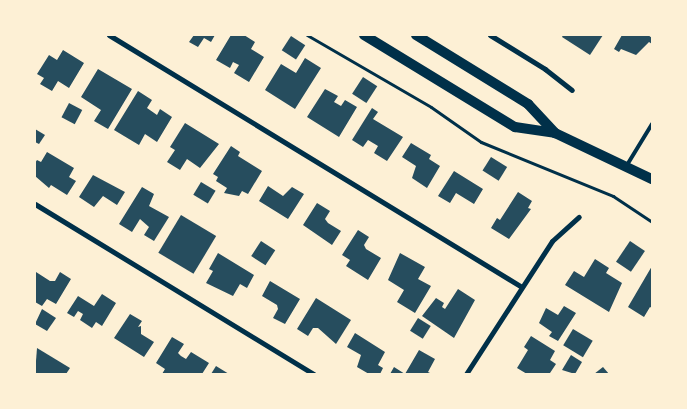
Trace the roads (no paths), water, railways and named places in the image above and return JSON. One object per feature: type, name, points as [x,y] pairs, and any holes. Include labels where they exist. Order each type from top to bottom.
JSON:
[{"type":"main road","points":[[364,35],[515,127],[556,133],[652,179]]},
{"type":"main road","points":[[416,35],[528,104],[556,133]]},
{"type":"street","points":[[109,35],[520,286]]},
{"type":"street","points":[[490,35],[545,68],[572,90]]},
{"type":"street","points":[[35,204],[314,374]]},
{"type":"street","points":[[466,374],[520,286],[552,241],[579,217]]},
{"type":"lane","points":[[626,167],[652,124]]}]
